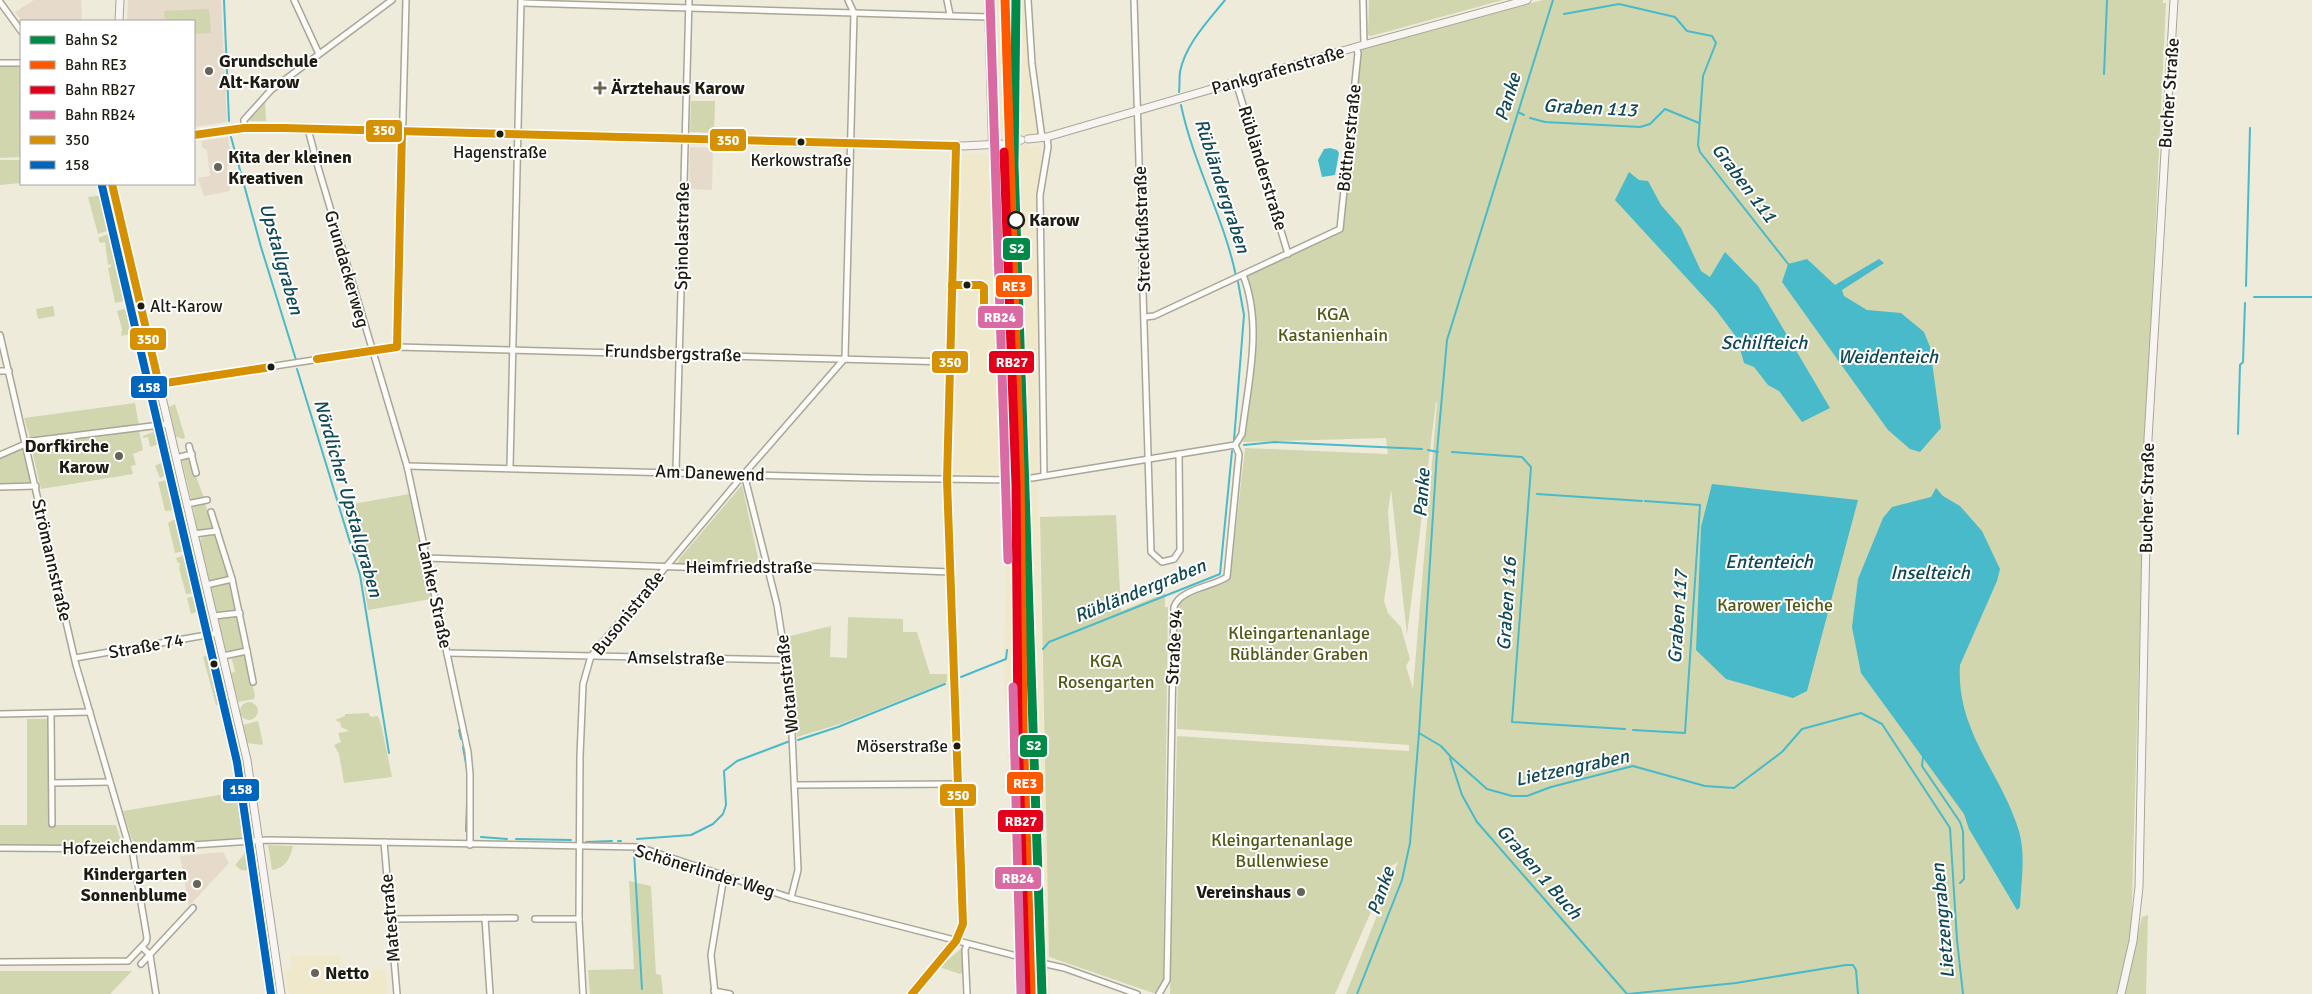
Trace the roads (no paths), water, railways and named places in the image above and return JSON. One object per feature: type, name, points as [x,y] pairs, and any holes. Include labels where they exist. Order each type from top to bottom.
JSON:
[{"type":"main road","points":[[119,20],[120,0]]},
{"type":"main road","name":"Pankgrafenstraße","points":[[1022,140],[1045,138],[1360,46],[1527,0]]},
{"type":"main road","name":"Bucher Straße","points":[[2121,994],[2133,941],[2139,887],[2148,439],[2174,0]]},
{"type":"main road","points":[[195,135],[244,128],[852,144],[992,146],[1001,144]]},
{"type":"main road","points":[[912,994],[932,966],[956,942],[962,928],[963,915],[947,480],[956,146]]},
{"type":"main road","points":[[112,185],[247,760],[280,994]]},
{"type":"street","points":[[294,0],[319,54]]},
{"type":"street","points":[[244,128],[244,120],[271,90],[392,0]]},
{"type":"street","points":[[397,347],[406,0]]},
{"type":"street","name":"Spinolastraße","points":[[676,471],[689,0]]},
{"type":"street","points":[[845,358],[854,13],[848,0]]},
{"type":"street","points":[[947,0],[950,16]]},
{"type":"street","points":[[988,0],[992,146]]},
{"type":"street","points":[[1028,0],[1032,62],[1048,147],[1040,195],[1044,475]]},
{"type":"street","name":"Streckfußstraße","points":[[1134,0],[1150,458],[1151,552],[1157,560],[1166,562],[1176,558],[1180,550],[1179,454]]},
{"type":"street","name":"Böttnerstraße","points":[[1288,254],[1340,229],[1360,46],[1363,0]]},
{"type":"street","points":[[510,467],[522,1],[689,9],[988,17]]},
{"type":"street","points":[[0,2],[20,30]]},
{"type":"street","points":[[0,63],[20,63]]},
{"type":"street","name":"Rübländerstraße","points":[[1236,82],[1288,254]]},
{"type":"street","name":"Grundackerweg","points":[[308,129],[372,351]]},
{"type":"street","points":[[1145,317],[1154,316],[1288,254]]},
{"type":"street","name":"Straße 94","points":[[1159,994],[1166,980],[1174,607],[1176,600],[1183,596],[1227,577],[1239,454],[1235,446],[1242,434],[1254,327],[1251,302],[1244,275]]},
{"type":"street","name":"Strömannstraße","points":[[0,336],[75,658],[128,843],[132,849],[147,938],[142,947]]},
{"type":"street","name":"Frundsbergstraße","points":[[159,384],[397,347],[679,353],[950,362]]},
{"type":"street","name":"Lanker Straße","points":[[372,351],[407,466],[469,763],[470,844]]},
{"type":"street","name":"Busonistraße","points":[[583,994],[578,846],[583,684],[592,656],[744,474],[845,358]]},
{"type":"street","points":[[0,372],[9,371]]},
{"type":"street","points":[[0,455],[25,443],[168,424]]},
{"type":"street","points":[[189,446],[196,473]]},
{"type":"street","points":[[1032,478],[1235,446]]},
{"type":"street","points":[[176,458],[192,454]]},
{"type":"street","name":"Am Danewend","points":[[407,466],[676,471],[947,480],[1013,480]]},
{"type":"street","name":"Wotanstraße","points":[[744,474],[768,568],[786,660],[796,785],[798,870],[790,898]]},
{"type":"street","points":[[0,487],[36,486]]},
{"type":"street","points":[[187,504],[207,500]]},
{"type":"street","points":[[211,512],[232,579],[254,682]]},
{"type":"street","points":[[194,534],[217,531]]},
{"type":"street","name":"Heimfriedstraße","points":[[427,558],[666,566],[768,568],[800,566],[950,572]]},
{"type":"street","points":[[206,585],[232,579]]},
{"type":"street","points":[[214,616],[240,613]]},
{"type":"street","name":"Straße 74","points":[[75,658],[218,633]]},
{"type":"street","points":[[223,656],[247,651]]},
{"type":"street","name":"Amselstraße","points":[[447,653],[786,660]]},
{"type":"street","points":[[0,714],[90,712]]},
{"type":"street","points":[[52,714],[52,824]]},
{"type":"street","points":[[52,783],[110,782]]},
{"type":"street","points":[[796,785],[958,784]]},
{"type":"street","name":"Schönerlinder Weg","points":[[258,840],[639,847],[790,898],[1024,958]]},
{"type":"street","name":"Hofzeichendamm","points":[[0,848],[132,849],[258,840]]},
{"type":"street","name":"Matestraße","points":[[384,842],[397,994]]},
{"type":"street","points":[[724,876],[711,955],[715,992],[730,994]]},
{"type":"street","points":[[141,964],[193,908]]},
{"type":"street","points":[[485,918],[490,994]]},
{"type":"street","points":[[390,919],[515,918]]},
{"type":"street","points":[[535,919],[579,919]]},
{"type":"street","points":[[967,944],[964,950],[967,994]]},
{"type":"street","points":[[0,962],[128,961],[142,947],[150,955],[156,994]]},
{"type":"street","points":[[1046,964],[1064,968],[1137,994]]},
{"type":"water","points":[[1324,149],[1337,150],[1339,153],[1335,175],[1322,177],[1318,160]]},
{"type":"water","name":"Schilfteich","points":[[1629,172],[1639,180],[1648,181],[1661,205],[1681,228],[1701,271],[1710,277],[1725,252],[1758,286],[1830,408],[1802,422],[1779,391],[1768,385],[1754,367],[1744,363],[1737,338],[1716,310],[1615,200]]},
{"type":"water","name":"Weidenteich","points":[[1807,259],[1835,285],[1879,259],[1884,263],[1842,290],[1844,296],[1867,310],[1901,313],[1924,332],[1930,347],[1941,428],[1920,452],[1910,449],[1888,430],[1782,282],[1788,264]]},
{"type":"water","name":"Ententeich","points":[[1712,484],[1858,500],[1807,691],[1793,698],[1726,679],[1696,650],[1701,527]]},
{"type":"water","name":"Inselteich","points":[[1936,488],[1943,496],[1960,506],[1982,531],[2000,569],[1997,581],[1960,665],[1961,689],[1965,711],[1972,731],[2002,790],[2019,831],[2022,869],[2020,907],[2017,910],[1969,829],[1964,814],[1861,673],[1852,627],[1858,579],[1883,518],[1892,507],[1931,497]]},
{"type":"waterway","name":"Upstallgraben","points":[[224,0],[229,121]]},
{"type":"waterway","name":"Rübländergraben","points":[[1179,92],[1180,72],[1187,52],[1198,34],[1225,0]]},
{"type":"waterway","name":"Panke","points":[[1357,994],[1402,880],[1410,843],[1437,452],[1447,340],[1553,0]]},
{"type":"waterway","points":[[2104,74],[2107,0]]},
{"type":"waterway","name":"Graben 111","points":[[1564,14],[1619,4],[1675,17],[1687,31],[1712,36],[1716,43],[1703,76],[1698,145],[1700,152],[1789,265]]},
{"type":"waterway","name":"Rübländergraben","points":[[1181,105],[1186,127],[1224,233],[1236,276]]},
{"type":"waterway","name":"Graben 113","points":[[1530,118],[1545,122],[1640,127],[1650,124],[1665,109],[1699,123]]},
{"type":"waterway","name":"Panke","points":[[1518,112],[1524,115]]},
{"type":"waterway","points":[[2246,286],[2250,128]]},
{"type":"waterway","name":"Upstallgraben","points":[[231,137],[261,247],[296,360]]},
{"type":"waterway","name":"Rübländergraben","points":[[1234,440],[1244,315],[1238,282]]},
{"type":"waterway","points":[[2254,297],[2312,297]]},
{"type":"waterway","points":[[2238,434],[2240,365],[2243,362],[2245,303]]},
{"type":"waterway","name":"Nördlicher Upstallgraben","points":[[297,369],[360,575],[389,753]]},
{"type":"waterway","name":"Rübländergraben","points":[[1244,445],[1274,442],[1422,449]]},
{"type":"waterway","name":"Rübländergraben","points":[[1428,450],[1438,452]]},
{"type":"waterway","name":"Rübländergraben","points":[[1043,649],[1049,642],[1220,574],[1232,451]]},
{"type":"waterway","name":"Graben 116","points":[[1452,452],[1522,457],[1531,467],[1512,722],[1625,729]]},
{"type":"waterway","name":"Graben 117","points":[[1537,494],[1642,501]]},
{"type":"waterway","name":"Graben 117","points":[[1633,730],[1685,733],[1700,505],[1645,501]]},
{"type":"waterway","name":"Rübländergraben","points":[[961,677],[1006,659],[1007,650]]},
{"type":"waterway","name":"Rübländergraben","points":[[798,740],[838,727],[945,684]]},
{"type":"waterway","name":"Lietzengraben","points":[[1419,733],[1441,746],[1487,789],[1512,796],[1527,796],[1551,787],[1633,766],[1705,786],[1734,788],[1782,752],[1802,729],[1861,713],[1882,724],[1950,828],[1957,940],[1963,994]]},
{"type":"waterway","name":"Nördlicher Upstallgraben","points":[[459,730],[461,739]]},
{"type":"waterway","name":"Rübländergraben","points":[[637,839],[691,835],[713,824],[723,814],[726,805],[724,771],[737,761],[790,741]]},
{"type":"waterway","name":"Nördlicher Upstallgraben","points":[[463,747],[467,769],[467,788]]},
{"type":"waterway","points":[[1923,757],[1922,766],[1960,822],[1963,831],[1964,879],[1960,883]]},
{"type":"waterway","name":"Graben 1 Buch","points":[[1450,758],[1462,795],[1477,822],[1627,994]]},
{"type":"waterway","name":"Nördlicher Upstallgraben","points":[[466,831],[467,802]]},
{"type":"waterway","name":"Nördlicher Upstallgraben","points":[[481,837],[507,839]]},
{"type":"waterway","name":"Nördlicher Upstallgraben","points":[[516,839],[571,840]]},
{"type":"waterway","name":"Nördlicher Upstallgraben","points":[[586,842],[612,841]]},
{"type":"waterway","name":"Rübländergraben","points":[[634,852],[642,989]]},
{"type":"waterway","points":[[1628,994],[1736,983],[1846,965],[1853,965],[1856,970],[1858,994]]},
{"type":"tunnel","points":[[1001,144],[1016,141]]},
{"type":"tunnel","points":[[1013,480],[1032,478]]},
{"type":"tunnel","points":[[1024,958],[1046,964]]},
{"type":"railway","points":[[1018,560],[1018,688],[1027,994]]},
{"type":"rail line","name":"RB24","points":[[990,0],[1008,560]]},
{"type":"rail line","name":"RE3","points":[[1005,0],[1020,471],[1023,723],[1031,994]]},
{"type":"rail line","name":"S2","points":[[1016,0],[1014,165],[1042,994]]},
{"type":"rail line","name":"RB27","points":[[1004,152],[1016,485],[1018,730],[1026,994]]},
{"type":"rail line","name":"RB24","points":[[1013,687],[1021,994]]},
{"type":"place","name":"Grundschule Alt-Karow","points":[[209,71]]},
{"type":"place","name":"Ärztehaus Karow","points":[[600,88]]},
{"type":"place","name":"Hagenstraße","points":[[500,134]]},
{"type":"place","name":"Kerkowstraße","points":[[801,142]]},
{"type":"place","name":"Kita der kleinen Kreativen","points":[[218,167]]},
{"type":"place","name":"Karow","points":[[1016,220]]},
{"type":"place","name":"Alt-Karow","points":[[141,306]]},
{"type":"place","name":"Dorfkirche Karow","points":[[119,456]]},
{"type":"place","name":"Möserstraße","points":[[957,746]]},
{"type":"place","name":"Kindergarten Sonnenblume","points":[[197,884]]},
{"type":"place","name":"Vereinshaus","points":[[1301,892]]},
{"type":"place","name":"Netto","points":[[315,973]]},
{"type":"park label","name":"KGA Kastanienhain","points":[[1333,324]]},
{"type":"park label","name":"Karower Teiche","points":[[1775,605]]},
{"type":"park label","name":"Kleingartenanlage Rübländer Graben","points":[[1299,643]]},
{"type":"park label","name":"KGA Rosengarten","points":[[1106,671]]},
{"type":"park label","name":"Kleingartenanlage Bullenwiese","points":[[1282,850]]}]
